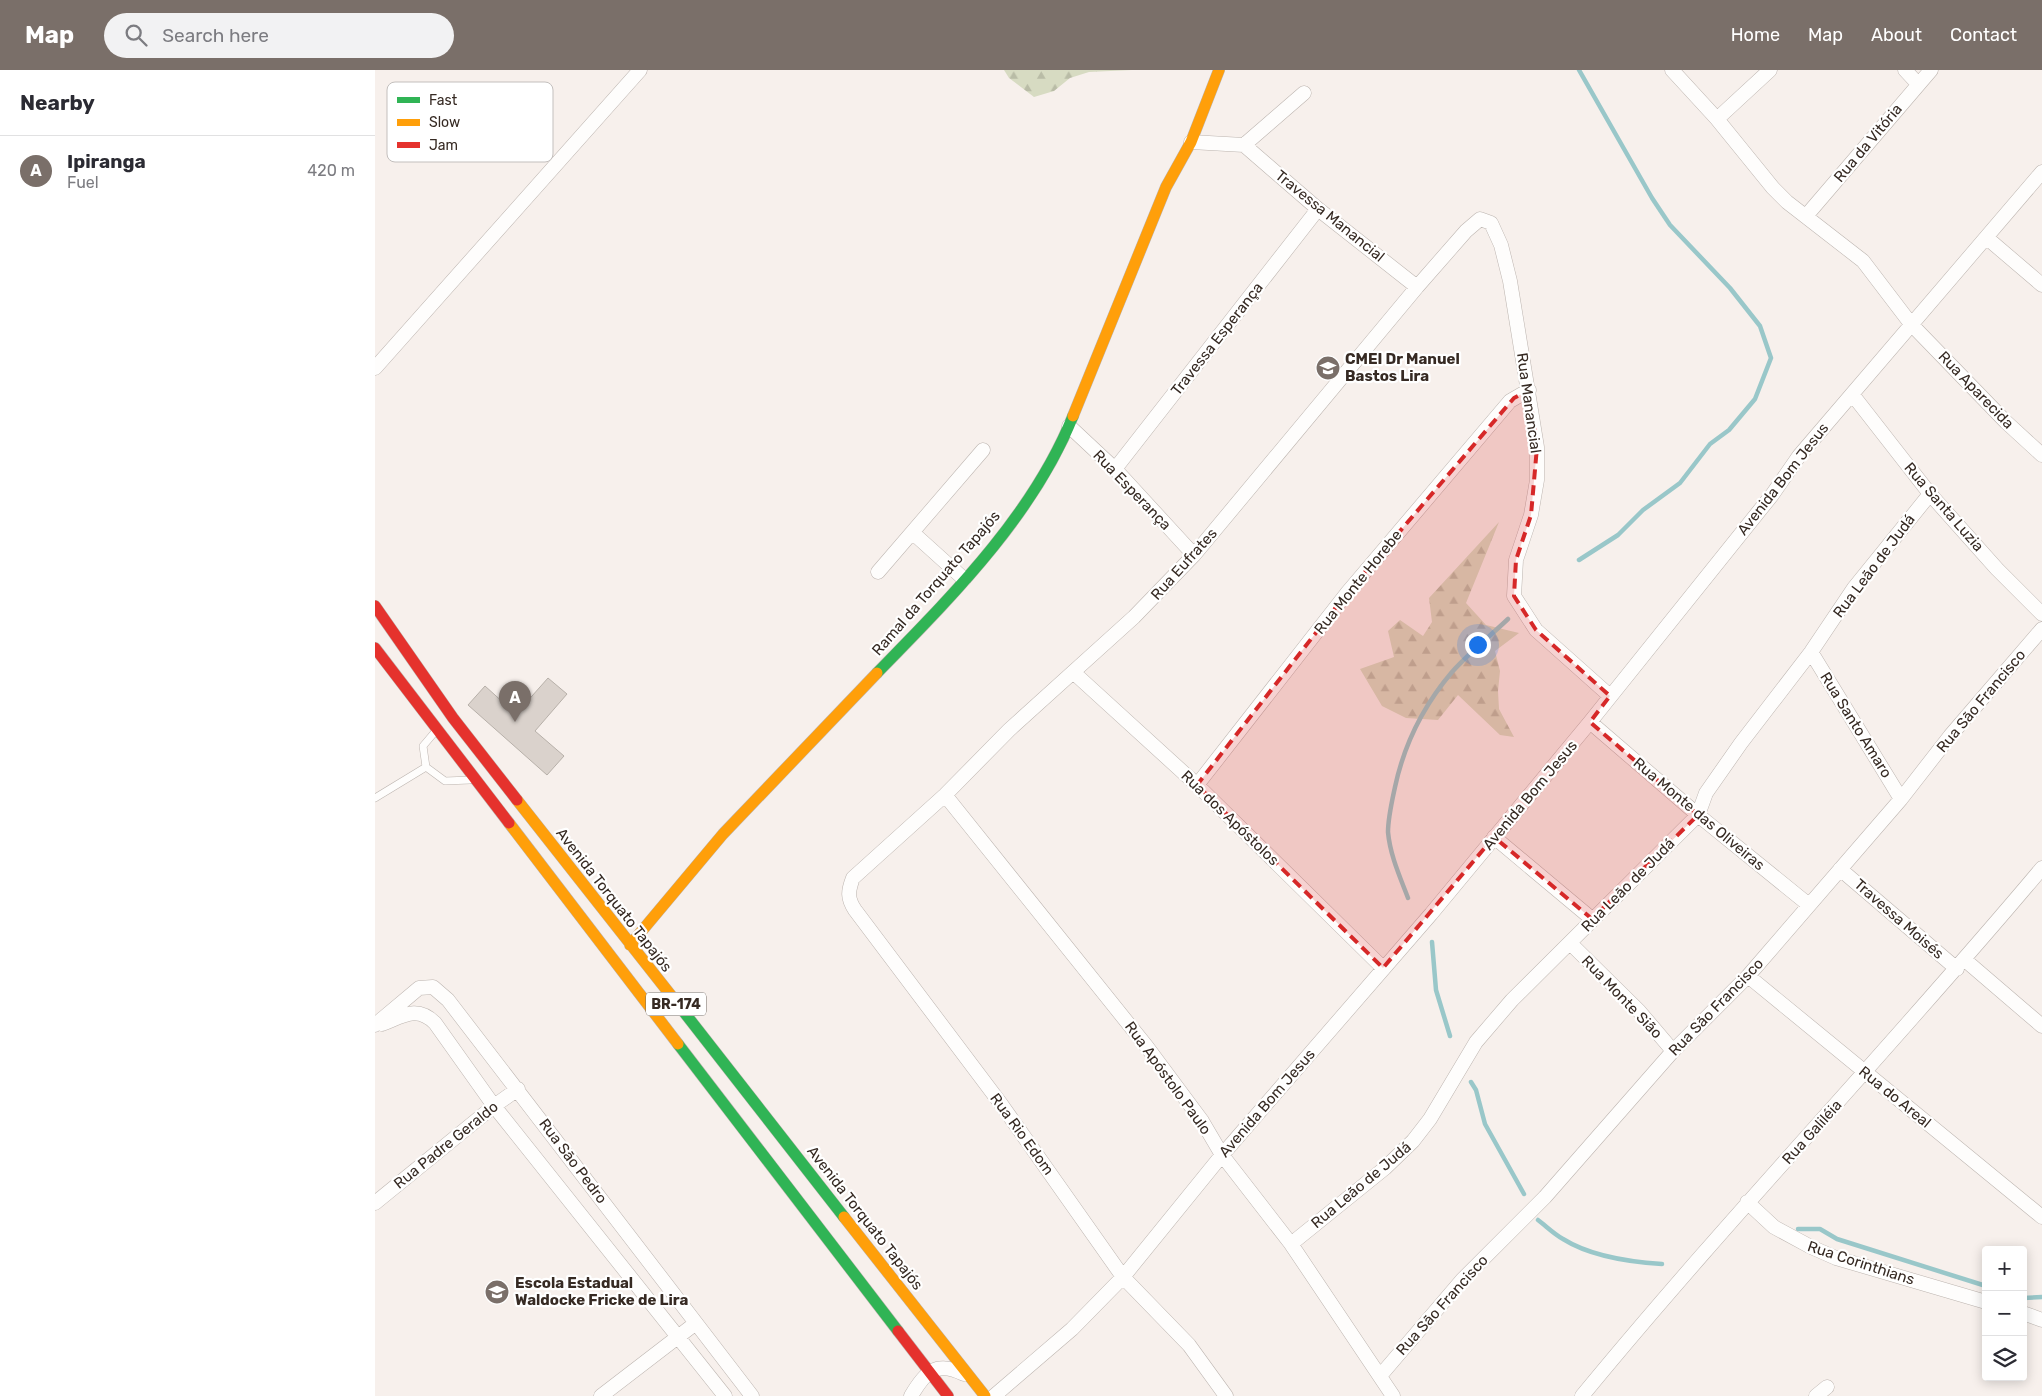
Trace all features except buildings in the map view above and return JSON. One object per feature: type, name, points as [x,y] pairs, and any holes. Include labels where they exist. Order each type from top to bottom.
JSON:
[{"type":"main road","name":"Ramal da Torquato Tapajós","points":[[630,945],[709,848],[895,655],[964,579],[1005,529],[1062,442],[1115,317],[1166,186],[1191,142],[1219,70]]},
{"type":"main road","name":"Avenida Torquato Tapajós","points":[[375,606],[453,718],[985,1396]]},
{"type":"main road","name":"BR-174","points":[[375,648],[948,1396]]},
{"type":"street","points":[[375,368],[640,70]]},
{"type":"street","name":"Rua Aparecida","points":[[1672,70],[1717,119],[1773,188],[1863,261],[1911,324],[2006,422],[2042,455]]},
{"type":"street","points":[[1717,119],[1770,70]]},
{"type":"street","points":[[1905,70],[1918,84]]},
{"type":"street","name":"Rua da Vitória","points":[[1806,216],[1931,70]]},
{"type":"street","points":[[1191,142],[1244,145],[1304,93]]},
{"type":"street","name":"Travessa Manancial","points":[[1244,145],[1318,209],[1417,287]]},
{"type":"street","name":"Avenida Bom Jesus","points":[[994,1396],[1071,1329],[1123,1277],[1222,1155],[1431,914],[1590,722],[1772,495],[1799,456],[2042,172]]},
{"type":"street","name":"Travessa Esperança","points":[[1115,469],[1318,209]]},
{"type":"street","name":"Rua Manancial","points":[[1466,231],[1483,218],[1495,229],[1510,280],[1537,447],[1537,480],[1531,515],[1516,560],[1513,596],[1536,630],[1610,696]]},
{"type":"street","name":"Rua Eufrates","points":[[868,864],[945,795],[1009,730],[1134,617],[1193,556],[1417,287],[1466,231]]},
{"type":"street","points":[[1987,238],[2042,285]]},
{"type":"street","name":"Rua Monte Horebe","points":[[1197,785],[1347,593],[1510,401],[1529,390]]},
{"type":"street","name":"Rua Santa Luzia","points":[[1852,394],[1930,494],[1997,569],[2042,614]]},
{"type":"street","name":"Rua Esperança","points":[[1069,426],[1115,469],[1193,556]]},
{"type":"street","points":[[878,572],[983,450]]},
{"type":"street","name":"Rua Leão de Judá","points":[[1291,1244],[1385,1168],[1413,1141],[1430,1119],[1476,1042],[1512,1000],[1698,814],[1706,793],[1811,652],[1855,588],[1930,494]]},
{"type":"street","points":[[913,533],[964,579]]},
{"type":"street","name":"Rua São Francisco","points":[[1380,1376],[1461,1280],[1545,1197],[1673,1051],[1748,976],[1901,799],[1950,736],[2042,629]]},
{"type":"street","name":"Rua Santo Amaro","points":[[1811,652],[1901,799]]},
{"type":"street","name":"Rua dos Apóstolos","points":[[1073,672],[1197,785],[1383,968]]},
{"type":"street","name":"Rua Monte das Oliveiras","points":[[1590,722],[1809,905]]},
{"type":"street","name":"Rua Apóstolo Paulo","points":[[945,795],[1147,1047],[1202,1121],[1222,1155],[1291,1244],[1393,1396]]},
{"type":"street","points":[[1494,837],[1592,919]]},
{"type":"street","name":"Rua Rio Edom","points":[[868,864],[853,878],[848,891],[850,901],[1001,1104],[1123,1277],[1189,1345],[1227,1396]]},
{"type":"street","name":"Rua Galiléia","points":[[1582,1396],[1631,1336],[1747,1202],[1866,1073],[1961,965],[2042,868]]},
{"type":"street","name":"Travessa Moisés","points":[[1840,869],[1961,965],[2042,1026]]},
{"type":"street","name":"Rua Monte Sião","points":[[1569,943],[1639,1011],[1673,1051]]},
{"type":"street","name":"Rua do Areal","points":[[1748,976],[2042,1217]]},
{"type":"street","name":"Rua São Pedro","points":[[375,1026],[419,988],[433,987],[448,1000],[752,1396]]},
{"type":"street","name":"Rua São Pedro","points":[[375,1026],[406,1015],[420,1013],[427,1015],[435,1023],[494,1106],[725,1396]]},
{"type":"street","name":"Rua Padre Geraldo","points":[[375,1203],[494,1106],[518,1089]]},
{"type":"street","name":"Rua Corinthians","points":[[1747,1202],[1774,1228],[1795,1241],[1819,1251],[1982,1301]]},
{"type":"street","points":[[2027,1314],[2042,1320]]},
{"type":"street","points":[[601,1396],[676,1336],[696,1323]]},
{"type":"street","points":[[911,1396],[922,1378],[929,1372],[946,1367],[971,1377]]},
{"type":"street","points":[[1816,1396],[1827,1387]]},
{"type":"lane","points":[[437,730],[423,746],[426,767],[445,781],[475,780]]},
{"type":"lane","points":[[375,798],[426,767]]},
{"type":"highlighted area","points":[[1529,390],[1537,447],[1531,515],[1516,560],[1514,596],[1536,630],[1610,696],[1590,722],[1698,815],[1592,919],[1494,837],[1383,968],[1197,785],[1347,593],[1514,398]]},
{"type":"green space","points":[[1004,70],[1132,70],[1089,72],[1070,78],[1054,91],[1034,97],[1009,78]]},
{"type":"green space","points":[[1499,522],[1466,603],[1486,625],[1519,633],[1495,651],[1500,671],[1499,709],[1514,737],[1500,735],[1458,695],[1438,720],[1406,718],[1382,706],[1360,669],[1394,657],[1388,631],[1400,620],[1423,636],[1432,622],[1429,598]]},
{"type":"waterway","points":[[1579,70],[1652,198],[1670,225],[1730,288],[1760,326],[1771,358],[1755,399],[1729,430],[1710,444],[1680,483],[1643,510],[1618,535],[1579,560]]},
{"type":"waterway","points":[[1408,898],[1393,857],[1388,832],[1389,815],[1404,756],[1416,726],[1442,685],[1465,658],[1508,619]]},
{"type":"waterway","points":[[1432,942],[1436,990],[1450,1036]]},
{"type":"waterway","points":[[1471,1082],[1476,1090],[1485,1124],[1524,1194]]},
{"type":"waterway","points":[[1538,1220],[1560,1237],[1585,1250],[1624,1260],[1662,1264]]},
{"type":"waterway","points":[[1798,1229],[1820,1229],[1837,1239],[1982,1285]]},
{"type":"waterway","points":[[2027,1298],[2042,1297]]},
{"type":"traffic: fast","points":[[877,673],[988,554],[1036,488],[1056,453],[1073,416]]},
{"type":"traffic: fast","points":[[673,998],[844,1217]]},
{"type":"traffic: fast","points":[[678,1044],[898,1331]]},
{"type":"traffic: slow","points":[[1073,416],[1166,187],[1191,142],[1219,70]]},
{"type":"traffic: slow","points":[[630,945],[723,834],[877,673]]},
{"type":"traffic: slow","points":[[517,800],[673,998]]},
{"type":"traffic: slow","points":[[509,823],[678,1044]]},
{"type":"traffic: slow","points":[[844,1217],[985,1396]]},
{"type":"traffic: jam","points":[[375,606],[453,718],[517,800]]},
{"type":"traffic: jam","points":[[375,648],[509,823]]},
{"type":"traffic: jam","points":[[898,1331],[948,1396]]},
{"type":"place","name":"CMEI Dr Manuel Bastos Lira","points":[[1328,368]]},
{"type":"place","name":"Ipiranga","points":[[515,722]]},
{"type":"place","name":"Escola Estadual Waldocke Fricke de Lira","points":[[497,1292]]}]
